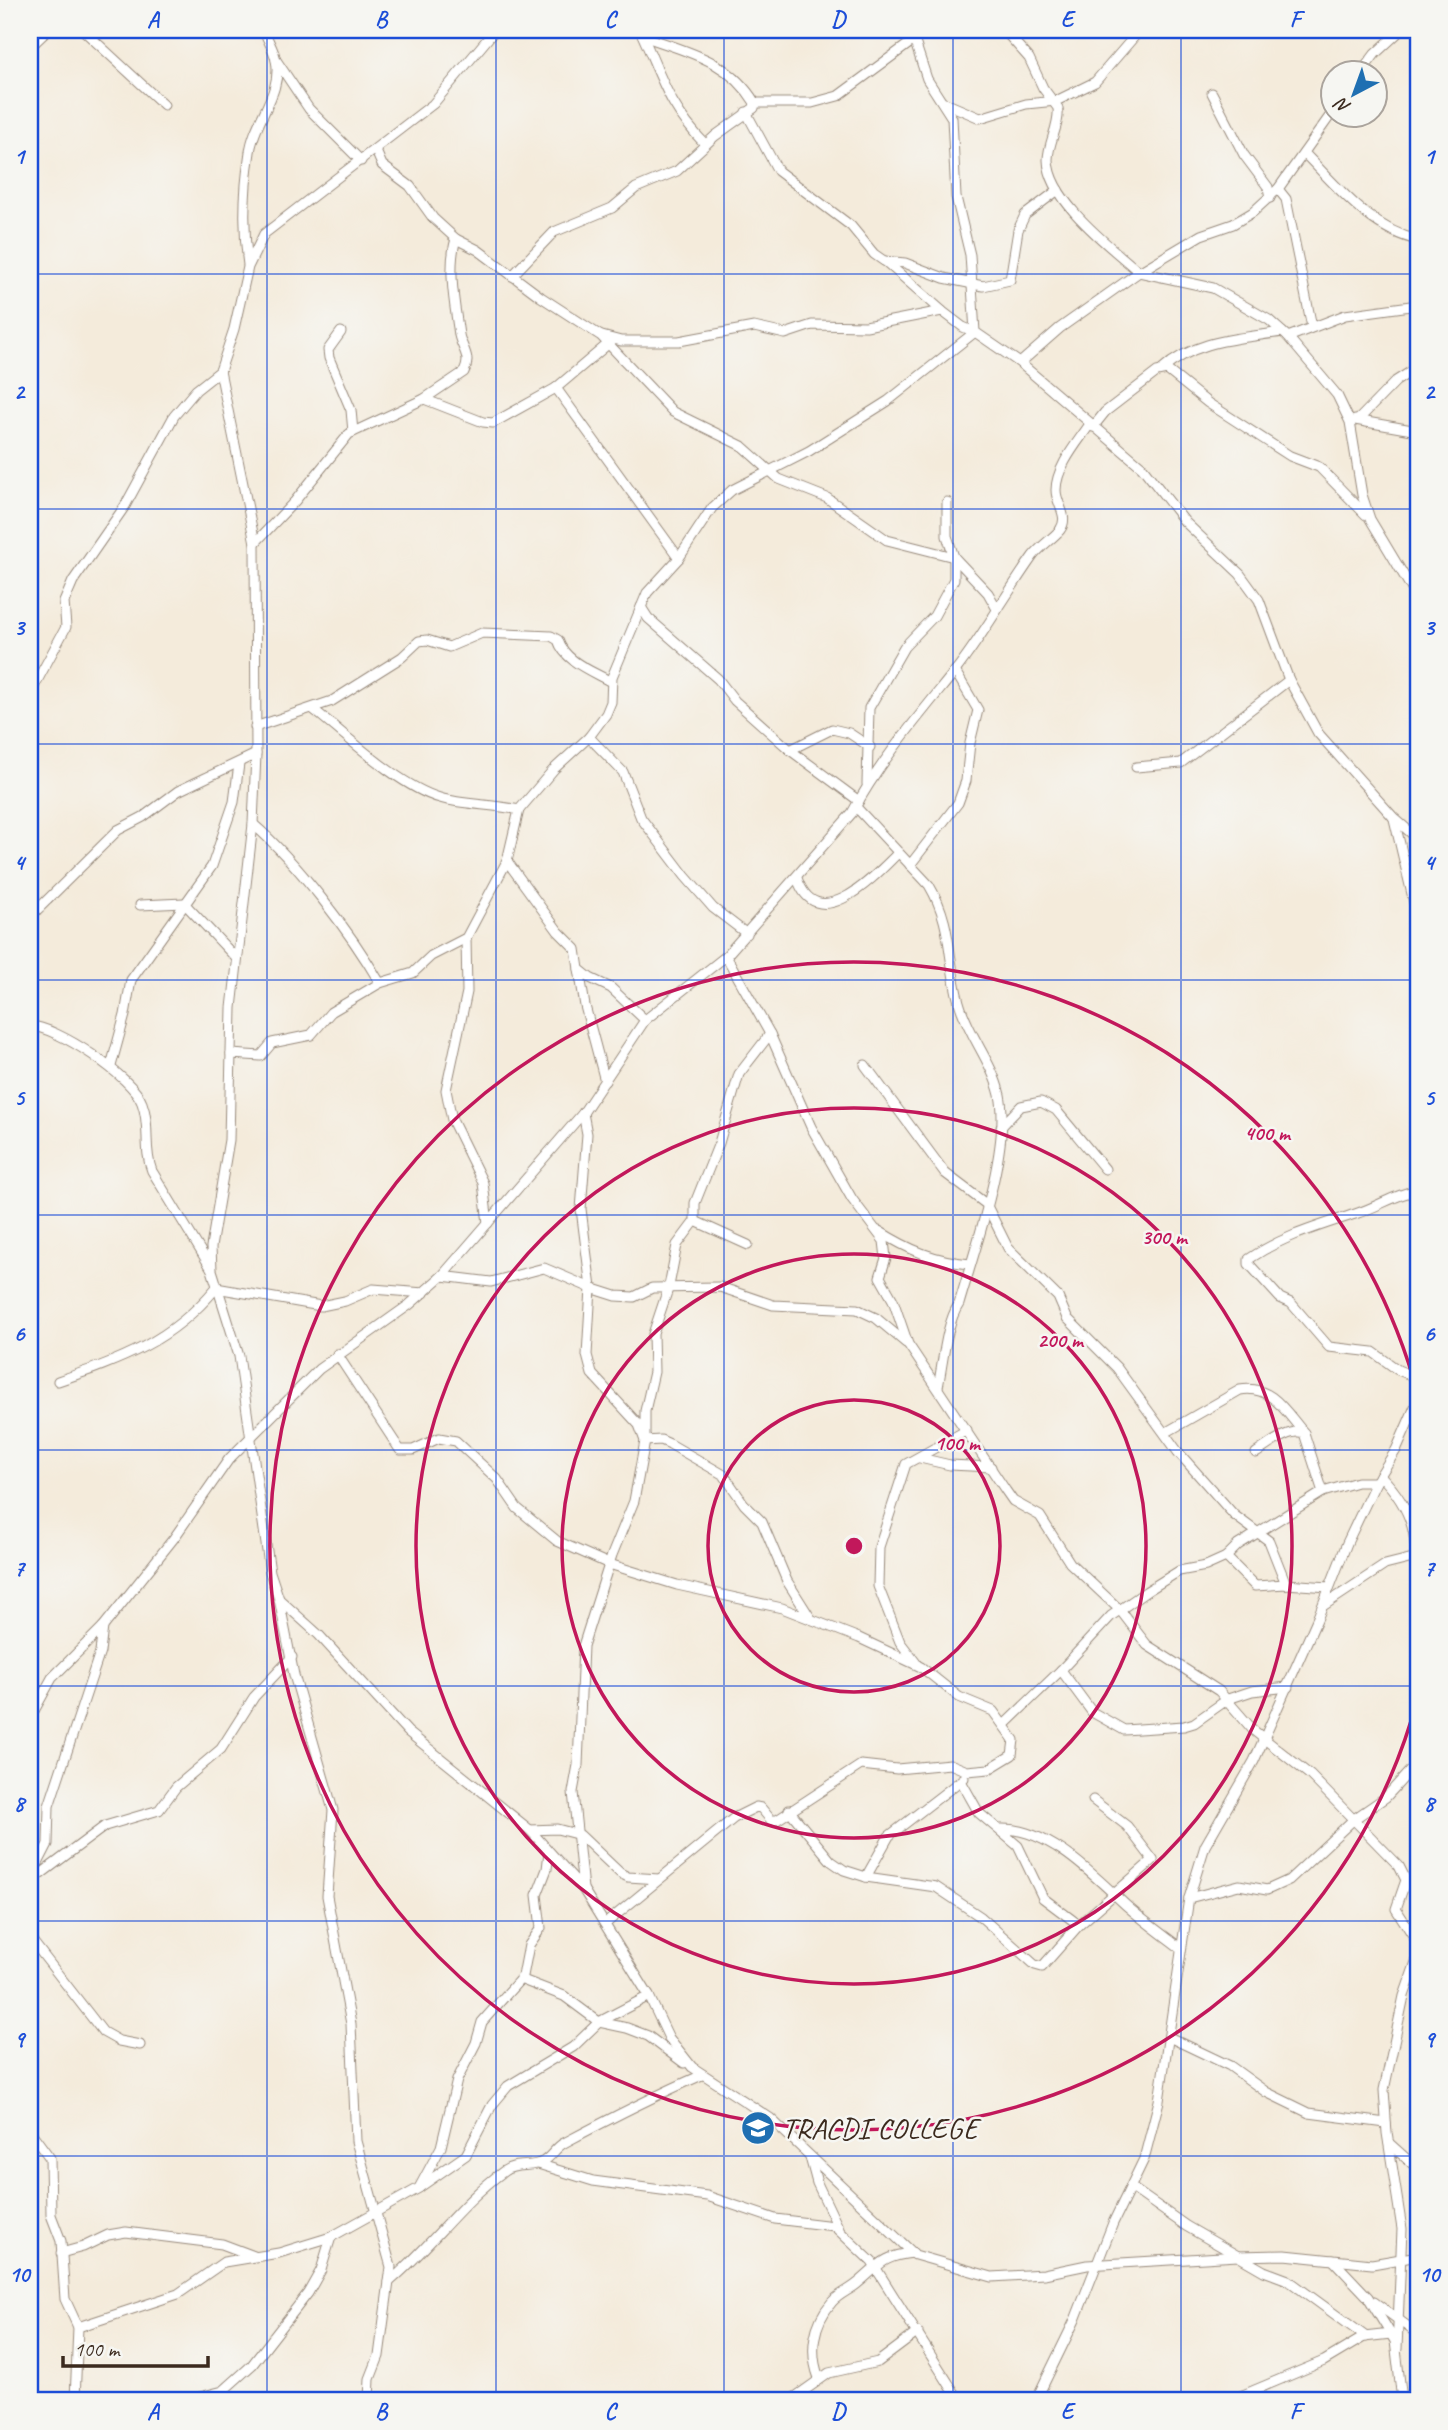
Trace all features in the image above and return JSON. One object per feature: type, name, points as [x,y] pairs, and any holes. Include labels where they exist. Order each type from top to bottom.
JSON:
[{"type":"street","points":[[30,47],[48,30]]},
{"type":"street","points":[[83,30],[164,105]]},
{"type":"street","points":[[264,30],[276,60],[309,109],[361,161]]},
{"type":"street","points":[[369,2400],[370,2379],[379,2356],[389,2282],[389,2255],[356,2141],[351,2024],[342,1966],[328,1909],[333,1810],[300,1700],[279,1599],[270,1572],[239,1356],[212,1270],[211,1247],[229,1140],[237,959],[253,824],[256,754],[256,542],[220,371],[234,329],[248,267],[260,240],[272,226],[376,151],[433,103],[495,30]]},
{"type":"street","points":[[911,30],[927,79],[945,103],[953,124],[956,197],[969,247],[975,332]]},
{"type":"street","points":[[1004,30],[1029,58],[1043,88],[1056,102],[1058,120],[1048,164],[1058,190],[1098,236],[1139,272],[1213,288],[1285,335],[1338,395],[1354,420],[1363,501],[1370,519],[1418,599]]},
{"type":"street","points":[[945,103],[980,118],[1026,104],[1056,102],[1095,82],[1140,30]]},
{"type":"street","points":[[1371,60],[1401,30]]},
{"type":"street","points":[[642,33],[706,56],[735,76],[755,103]]},
{"type":"street","points":[[642,33],[664,90],[683,122],[705,144]]},
{"type":"street","points":[[755,103],[812,103],[838,96],[914,40]]},
{"type":"street","points":[[248,267],[245,238],[250,151],[257,125],[273,94],[276,60]]},
{"type":"street","points":[[1212,93],[1244,155],[1268,187],[1270,198]]},
{"type":"street","points":[[512,276],[554,232],[612,208],[636,188],[677,171],[705,144],[754,108],[755,103]]},
{"type":"street","points":[[746,112],[778,171],[822,201],[851,226],[866,248],[942,311],[1020,363],[1142,467],[1185,522],[1251,587],[1259,600],[1289,680],[1318,733],[1394,818],[1418,839]]},
{"type":"street","points":[[1020,363],[1060,328],[1139,272],[1201,235],[1244,219],[1278,189],[1320,130]]},
{"type":"street","points":[[376,151],[382,165],[410,186],[433,218],[456,239],[478,250],[605,340],[673,412],[742,446],[779,479],[827,498],[887,540],[954,557],[988,593],[997,610]]},
{"type":"street","points":[[1304,153],[1363,211],[1387,229],[1418,240]]},
{"type":"street","points":[[1278,189],[1286,199],[1312,327]]},
{"type":"street","points":[[884,261],[905,263],[944,278],[986,285],[1010,279],[1018,230],[1025,215],[1058,190]]},
{"type":"street","points":[[256,542],[300,495],[340,442],[384,415],[424,399],[456,379],[467,366],[467,354],[460,339],[453,286],[456,239]]},
{"type":"street","points":[[30,1718],[52,1678],[103,1627],[174,1538],[229,1459],[337,1354],[425,1293],[442,1276],[583,1113],[645,1020],[726,956],[797,878],[857,804],[867,785],[923,708],[955,671],[997,610],[1003,606],[1033,557],[1062,528],[1065,517],[1056,488],[1069,455],[1091,426],[1105,412],[1178,358],[1216,340],[1285,335],[1345,315],[1417,305],[1418,321]]},
{"type":"street","points":[[424,399],[483,422],[493,423],[556,388],[605,340],[678,341],[754,327],[785,334],[812,325],[866,326],[942,311]]},
{"type":"street","points":[[341,332],[328,349],[329,358],[351,410],[353,432]]},
{"type":"street","points":[[488,1223],[483,1183],[452,1120],[446,1090],[467,992],[466,938],[507,861],[519,810],[554,769],[589,737],[609,708],[611,682],[647,593],[679,558],[712,508],[732,490],[809,451],[888,401],[975,332]]},
{"type":"street","points":[[1354,420],[1404,373],[1418,367]]},
{"type":"street","points":[[1162,370],[1172,373],[1208,403],[1290,456],[1319,467],[1370,519]]},
{"type":"street","points":[[30,694],[63,635],[66,627],[64,601],[73,581],[125,506],[174,416],[196,390],[220,371]]},
{"type":"street","points":[[556,388],[679,558]]},
{"type":"street","points":[[1354,420],[1418,431]]},
{"type":"street","points":[[867,785],[869,708],[904,647],[934,616],[954,579],[954,557],[947,536],[947,502]]},
{"type":"street","points":[[641,607],[648,618],[718,679],[735,701],[857,804],[897,854],[929,885],[945,918],[960,1006],[1001,1097],[1000,1127],[986,1204],[959,1304],[949,1319],[949,1339],[938,1387]]},
{"type":"street","points":[[256,727],[332,701],[402,657],[419,641],[426,640],[449,647],[482,633],[551,636],[558,640],[561,651],[570,658],[611,682]]},
{"type":"street","points":[[910,865],[958,803],[966,781],[970,743],[978,709],[955,671]]},
{"type":"street","points":[[1136,766],[1181,763],[1289,680]]},
{"type":"street","points":[[313,709],[416,790],[442,799],[488,803],[519,810]]},
{"type":"street","points":[[790,750],[832,729],[849,733],[870,747]]},
{"type":"street","points":[[589,737],[622,772],[641,818],[685,876],[713,908],[747,934]]},
{"type":"street","points":[[30,917],[118,830],[143,817],[178,792],[256,754]]},
{"type":"street","points":[[111,1066],[125,1015],[131,979],[215,859],[236,794],[239,764]]},
{"type":"street","points":[[1394,818],[1418,919]]},
{"type":"street","points":[[253,824],[278,845],[295,866],[380,983]]},
{"type":"street","points":[[797,878],[803,894],[815,902],[831,904],[867,883],[897,854]]},
{"type":"street","points":[[507,861],[558,931],[576,949],[582,996],[605,1081]]},
{"type":"street","points":[[140,905],[184,903],[237,959]]},
{"type":"street","points":[[231,1054],[261,1056],[272,1043],[311,1035],[331,1012],[380,983],[413,973],[431,956],[466,938]]},
{"type":"street","points":[[726,956],[770,1034],[811,1127],[852,1199],[878,1230],[887,1254],[880,1277],[893,1300],[908,1344]]},
{"type":"street","points":[[579,969],[590,978],[611,988],[645,1020]]},
{"type":"street","points":[[30,1026],[46,1030],[111,1066],[140,1097],[148,1122],[148,1155],[152,1171],[212,1270]]},
{"type":"street","points":[[583,1889],[580,1835],[573,1792],[578,1765],[583,1646],[608,1564],[634,1501],[645,1441],[645,1411],[654,1372],[653,1334],[669,1286],[677,1245],[695,1221],[695,1203],[723,1131],[739,1074],[770,1034]]},
{"type":"street","points":[[865,1065],[945,1173],[986,1204],[1008,1248],[1058,1297],[1067,1318],[1117,1368],[1165,1433],[1225,1506],[1269,1541],[1286,1584]]},
{"type":"street","points":[[1000,1127],[1021,1106],[1041,1102],[1056,1110],[1105,1169]]},
{"type":"street","points":[[583,1113],[587,1134],[581,1209],[591,1288],[587,1355],[592,1374],[639,1425],[645,1441]]},
{"type":"street","points":[[1418,1190],[1398,1194],[1360,1212],[1303,1230],[1273,1243],[1249,1259],[1249,1264],[1280,1298],[1291,1303],[1329,1347],[1373,1352],[1398,1370],[1418,1378]]},
{"type":"street","points":[[695,1221],[748,1245]]},
{"type":"street","points":[[878,1230],[940,1262],[970,1265]]},
{"type":"street","points":[[442,1276],[491,1282],[544,1268],[591,1288],[634,1297],[652,1288],[669,1286],[720,1287],[773,1305],[857,1309],[876,1318],[908,1344],[1013,1501],[1040,1516],[1070,1563],[1120,1610],[1147,1646],[1205,1680],[1228,1699],[1263,1739],[1289,1757],[1354,1819],[1404,1874],[1406,1886],[1396,1909],[1418,1942]]},
{"type":"street","points":[[216,1288],[321,1306],[345,1301],[373,1289],[425,1293]]},
{"type":"street","points":[[58,1381],[152,1345],[196,1311],[216,1288]]},
{"type":"street","points":[[337,1354],[400,1450],[413,1450],[439,1438],[456,1441],[497,1479],[517,1508],[557,1541],[608,1564],[677,1585],[782,1608],[859,1637],[917,1665],[959,1697],[993,1711],[1014,1740],[1012,1755],[989,1769],[967,1771],[950,1763],[897,1769],[861,1765],[777,1820],[771,1820],[761,1808],[756,1807],[745,1812],[605,1924]]},
{"type":"street","points":[[1165,1433],[1240,1390],[1251,1388],[1273,1397],[1304,1433],[1322,1492]]},
{"type":"street","points":[[1036,2400],[1075,2320],[1113,2223],[1144,2159],[1159,2101],[1189,1898],[1205,1846],[1288,1687],[1378,1478],[1396,1450],[1418,1400]]},
{"type":"street","points":[[917,1665],[900,1642],[883,1601],[878,1586],[878,1552],[906,1464],[967,1430]]},
{"type":"street","points":[[1256,1453],[1297,1431],[1304,1433]]},
{"type":"street","points":[[645,1441],[661,1440],[724,1475],[744,1504],[762,1522],[788,1581],[812,1621]]},
{"type":"street","points":[[920,1458],[950,1465],[991,1467]]},
{"type":"street","points":[[1005,1724],[1120,1610],[1179,1571],[1206,1566],[1226,1558],[1259,1532],[1322,1492],[1378,1478]]},
{"type":"street","points":[[1378,1478],[1415,1518],[1418,1632]]},
{"type":"street","points":[[1323,1606],[1385,1565],[1417,1556]]},
{"type":"street","points":[[1226,1558],[1255,1586],[1286,1584],[1329,1587]]},
{"type":"street","points":[[279,1599],[319,1635],[408,1732],[530,1830],[583,1889],[649,1996],[668,2038],[692,2067]]},
{"type":"street","points":[[30,1881],[48,1844],[49,1806],[100,1651],[103,1627]]},
{"type":"street","points":[[30,1881],[105,1826],[159,1810],[176,1787],[221,1749],[254,1697],[292,1657]]},
{"type":"street","points":[[1061,1670],[1092,1712],[1124,1730],[1190,1724],[1228,1699],[1252,1691],[1288,1687]]},
{"type":"street","points":[[1189,1898],[1239,1885],[1267,1890],[1289,1880],[1354,1819],[1386,1797],[1418,1762]]},
{"type":"street","points":[[866,1877],[889,1836],[961,1781],[967,1771]]},
{"type":"street","points":[[961,1781],[979,1812],[1001,1829],[1023,1852],[1031,1878],[1040,1888],[1043,1898],[1079,1925]]},
{"type":"street","points":[[789,1810],[831,1861],[844,1870],[866,1877],[936,1887],[981,1917],[1035,1965],[1042,1967],[1079,1925],[1153,1860],[1127,1826],[1093,1800]]},
{"type":"street","points":[[530,1830],[557,1829],[580,1835],[620,1873],[628,1877],[659,1879]]},
{"type":"street","points":[[1001,1829],[1018,1829],[1052,1846],[1102,1880],[1116,1895],[1180,1947]]},
{"type":"street","points":[[419,2188],[444,2139],[457,2080],[476,2043],[482,2022],[520,1979],[529,1945],[541,1928],[537,1895],[547,1869],[548,1852]]},
{"type":"street","points":[[30,1938],[103,2032],[119,2041],[140,2045]]},
{"type":"street","points":[[1402,2400],[1397,2349],[1402,2229],[1386,2123],[1384,2090],[1404,1996],[1418,1956]]},
{"type":"street","points":[[520,1979],[564,1996],[599,2022],[628,2028],[648,2036],[769,2118],[913,2253],[967,2272],[992,2277],[1096,2265],[1238,2256],[1372,2263],[1418,2256]]},
{"type":"street","points":[[78,2328],[178,2294],[224,2262],[279,2253],[331,2237],[419,2188],[466,2155],[492,2105],[508,2086],[573,2048],[599,2022],[649,1996]]},
{"type":"street","points":[[1169,2037],[1230,2066],[1266,2092],[1309,2113],[1386,2123]]},
{"type":"street","points":[[538,2164],[562,2144],[583,2135],[601,2122],[702,2075]]},
{"type":"street","points":[[30,2132],[50,2158],[51,2215],[60,2237],[65,2299],[78,2328],[75,2400]]},
{"type":"street","points":[[1389,2143],[1418,2169]]},
{"type":"street","points":[[810,2156],[817,2183],[839,2229],[874,2265],[959,2400]]},
{"type":"street","points":[[389,2282],[465,2204],[514,2166],[538,2164],[593,2181],[707,2196],[775,2219],[823,2223],[839,2229]]},
{"type":"street","points":[[1132,2188],[1181,2223],[1238,2256],[1288,2280],[1366,2337]]},
{"type":"street","points":[[61,2253],[83,2247],[108,2235],[126,2232],[222,2244],[254,2256]]},
{"type":"street","points":[[188,2400],[223,2391],[252,2365],[308,2293],[321,2270],[331,2237]]},
{"type":"street","points":[[820,2378],[814,2362],[813,2343],[832,2302],[861,2281],[874,2265],[895,2255],[913,2253]]},
{"type":"street","points":[[1334,2260],[1368,2297],[1418,2334]]},
{"type":"street","points":[[1368,2297],[1397,2349]]},
{"type":"street","points":[[791,2400],[820,2378],[878,2362],[918,2332]]},
{"type":"street","points":[[1231,2400],[1324,2361],[1366,2337],[1391,2334]]},
{"type":"place","name":"TRACDI COLLEGE","points":[[758,2128]]}]
